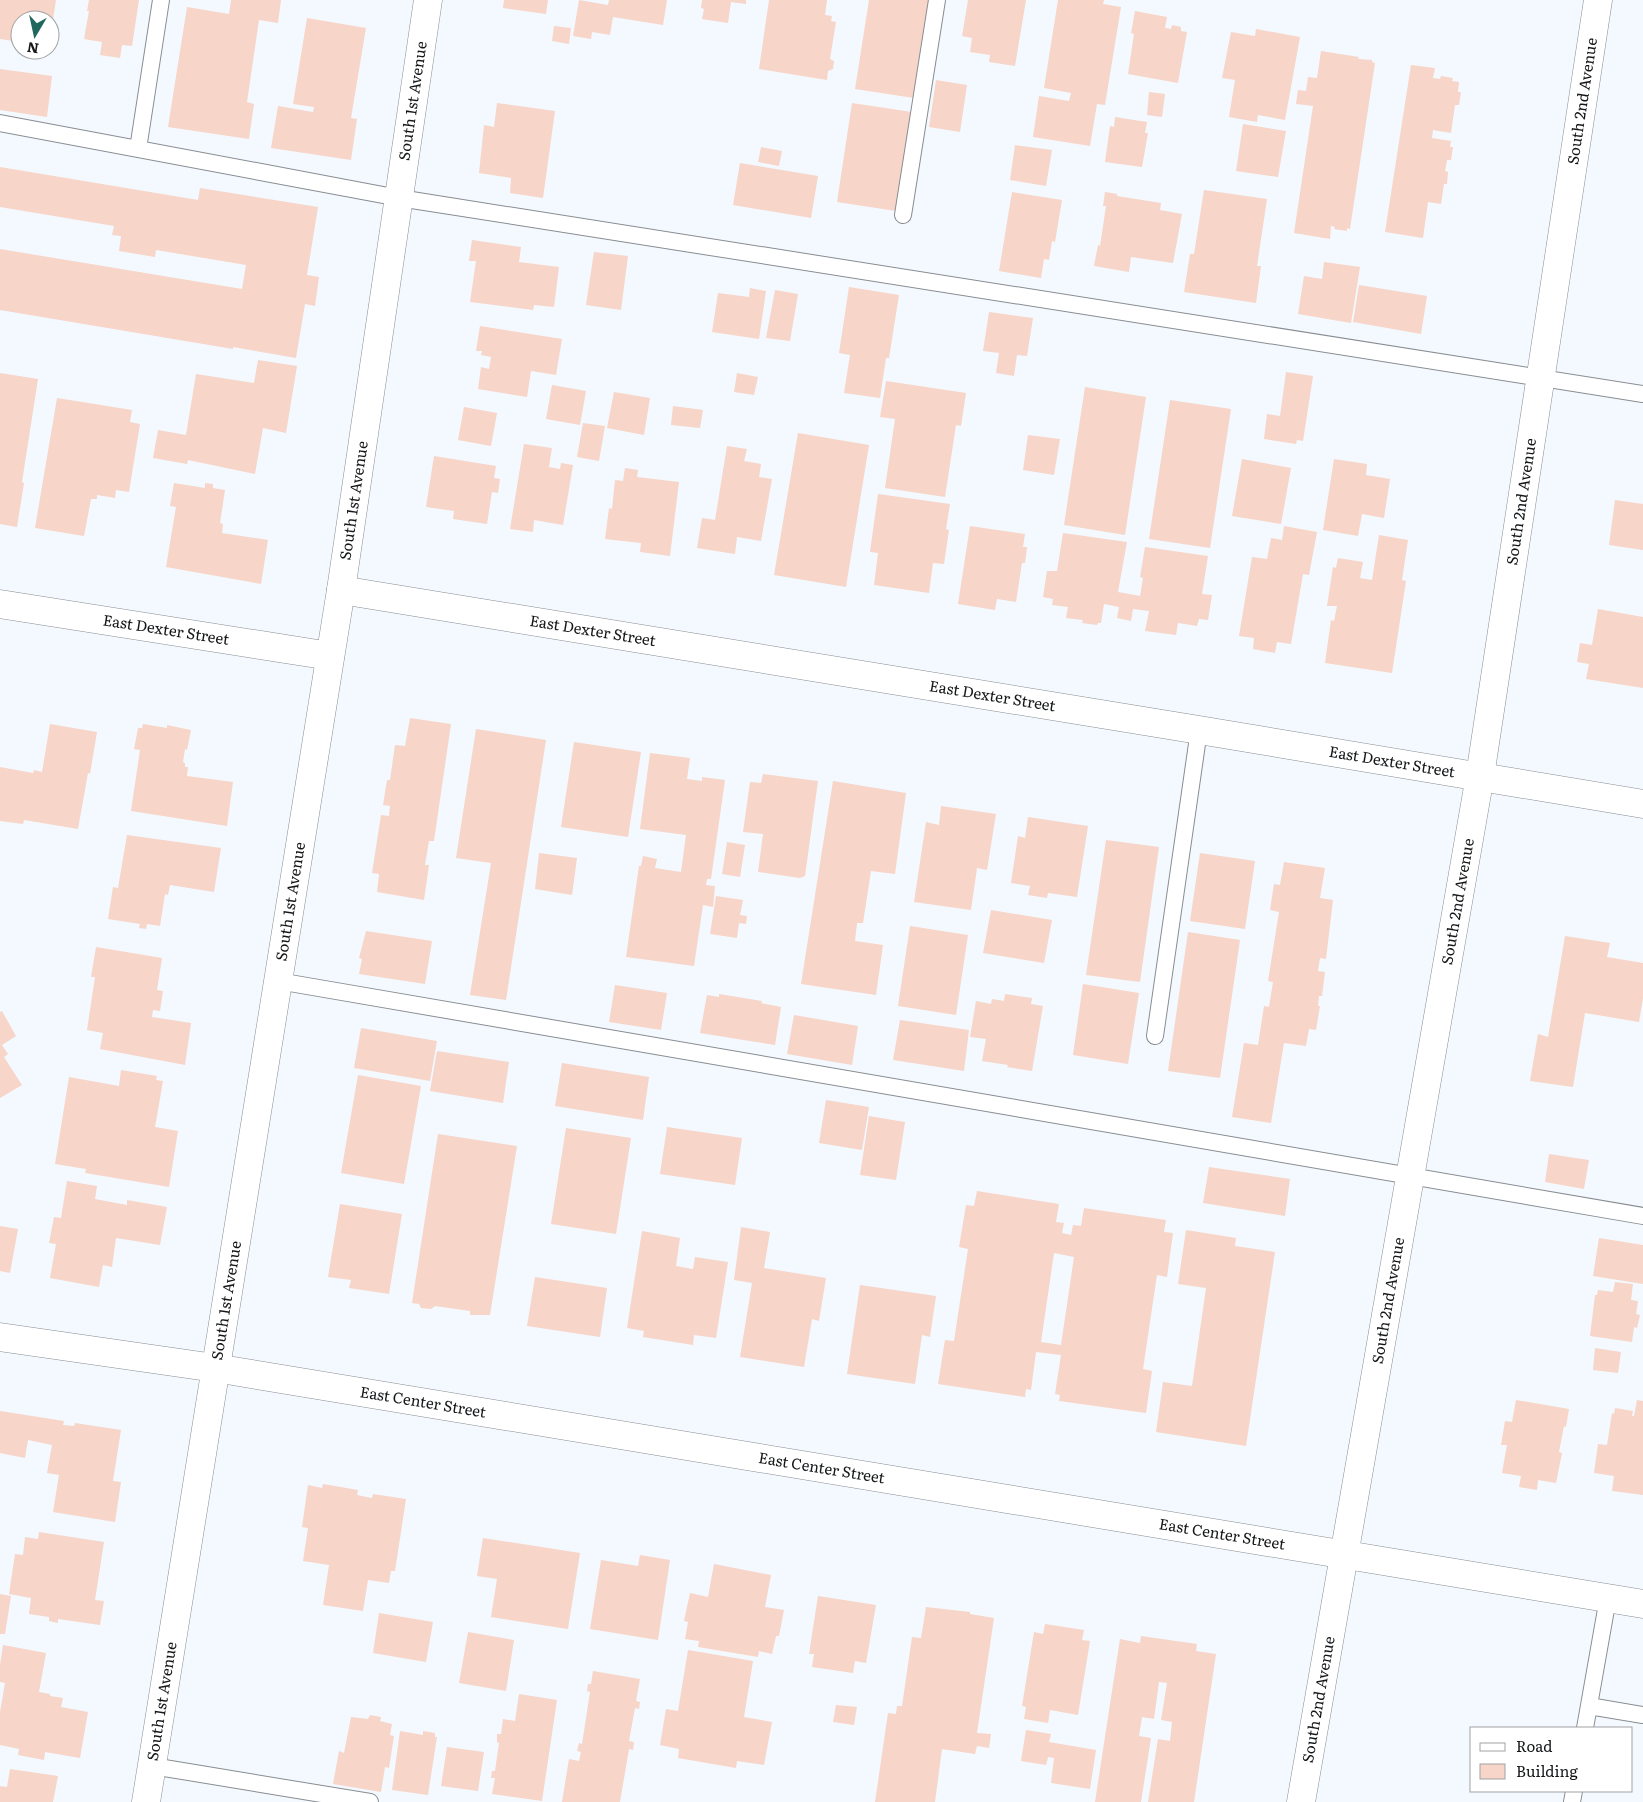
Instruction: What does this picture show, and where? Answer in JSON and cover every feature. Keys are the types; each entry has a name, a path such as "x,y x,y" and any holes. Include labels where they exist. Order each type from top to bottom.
{"street":[{"name":"South 1st Avenue","path":"146,1802 341,590 428,0"},
{"name":"South 2nd Avenue","path":"1301,1802 1480,776 1598,0"},
{"name":"East Dexter Street","path":"341,590 1643,804"},
{"name":"East Dexter Street","path":"0,604 330,656"},
{"name":"East Center Street","path":"0,1337 215,1368 1643,1604"}],"lane":[{"path":"138,149 161,0"},
{"path":"903,215 936,0"},
{"path":"0,123 399,198 1643,394"},
{"path":"1155,1036 1199,730"},
{"path":"278,981 1643,1216"},
{"path":"1585,1727 1608,1598"},
{"path":"1589,1706 1643,1715"},
{"path":"152,1766 370,1802"}],"building":[{"path":"0,0 56,0 54,10 10,10 10,40 0,39"},
{"path":"89,0 139,0 132,46 122,45 120,58 100,55 102,42 84,39"},
{"path":"231,0 281,0 278,23 259,20 247,102 254,104 249,139 168,127 187,7 229,14"},
{"path":"504,0 548,0 546,14 503,8"},
{"path":"579,0 608,5 609,0 667,0 663,25 613,17 610,35 592,32 591,39 573,36"},
{"path":"702,0 746,0 746,4 731,2 728,23 702,19 704,9 701,8"},
{"path":"769,0 827,0 825,15 832,16 831,21 836,22 830,59 834,61 833,69 828,71 827,80 759,69"},
{"path":"869,0 930,0 914,98 855,89"},
{"path":"968,0 1026,0 1015,66 989,62 990,55 970,52 972,38 962,36"},
{"path":"1058,0 1104,0 1103,4 1121,7 1105,105 1097,104 1090,146 1033,137 1039,96 1069,101 1071,93 1044,88"},
{"path":"1135,11 1167,17 1165,28 1171,29 1172,25 1181,27 1181,31 1187,32 1178,83 1128,74 1134,34 1131,33"},
{"path":"307,18 366,28 351,118 357,119 351,160 271,148 278,106 313,112 314,107 293,104"},
{"path":"554,26 571,28 569,44 552,41"},
{"path":"1256,29 1300,37 1285,120 1258,115 1257,122 1229,117 1235,80 1222,78 1231,32 1255,36"},
{"path":"1321,51 1359,57 1358,59 1372,60 1375,63 1350,229 1347,228 1347,231 1334,229 1335,227 1331,226 1330,239 1294,233 1313,106 1296,104 1298,90 1306,91 1308,77 1317,78"},
{"path":"1411,65 1435,68 1433,78 1440,79 1441,76 1453,78 1452,81 1459,82 1458,92 1461,92 1459,105 1455,105 1451,133 1433,130 1432,138 1451,141 1450,147 1453,147 1451,160 1447,160 1445,171 1448,172 1447,184 1444,184 1441,204 1428,202 1423,238 1385,232"},
{"path":"0,69 52,76 47,117 0,110"},
{"path":"936,80 967,85 960,132 929,127"},
{"path":"1149,92 1165,94 1162,117 1147,115"},
{"path":"497,103 555,111 543,198 510,193 511,178 479,173 484,125 494,127"},
{"path":"852,103 912,112 896,211 837,202"},
{"path":"1115,117 1147,122 1145,133 1148,133 1142,167 1105,162 1110,126 1114,127"},
{"path":"1243,124 1286,131 1278,177 1236,171"},
{"path":"1015,145 1052,150 1046,186 1010,180"},
{"path":"761,147 782,151 779,166 758,162"},
{"path":"740,163 818,176 811,218 733,205"},
{"path":"0,167 198,200 200,188 318,207 307,275 319,277 315,306 305,304 296,358 0,310 0,249 242,289 246,265 156,250 155,257 119,251 121,236 112,235 114,226 0,207"},
{"path":"1204,190 1267,199 1257,266 1261,266 1256,303 1184,292 1190,254 1194,254"},
{"path":"1012,192 1062,200 1055,242 1052,241 1049,260 1044,259 1041,278 999,271"},
{"path":"1105,192 1117,194 1117,196 1161,203 1160,210 1182,214 1173,263 1131,257 1129,272 1094,266 1098,245 1100,246 1106,206 1103,206"},
{"path":"472,240 521,247 519,262 559,267 554,307 534,305 533,310 470,302 476,261 469,261"},
{"path":"594,252 628,256 621,310 586,305"},
{"path":"1324,262 1360,267 1351,323 1298,314 1304,276 1322,279"},
{"path":"1359,285 1427,296 1421,334 1353,322"},
{"path":"849,287 899,295 889,358 886,358 880,398 844,393 850,355 839,353"},
{"path":"750,288 766,291 759,339 712,332 718,293 749,297"},
{"path":"775,290 798,294 790,341 766,338"},
{"path":"989,312 1033,318 1027,356 1017,355 1014,376 996,373 999,353 983,351"},
{"path":"480,326 562,339 556,375 531,371 527,397 478,389 481,367 489,369 491,357 481,355 482,351 476,351"},
{"path":"258,360 297,366 286,433 263,428 255,474 188,460 187,464 153,458 158,430 186,435 196,374 254,383"},
{"path":"1286,372 1313,376 1303,441 1297,440 1296,444 1264,439 1267,414 1280,416"},
{"path":"0,373 38,379 17,527 0,524"},
{"path":"737,373 758,377 754,395 734,392"},
{"path":"886,381 966,393 961,426 956,425 945,497 885,488 895,419 880,417"},
{"path":"552,385 586,391 580,425 546,419"},
{"path":"1085,387 1146,397 1125,535 1064,525"},
{"path":"614,392 650,398 644,435 607,428"},
{"path":"57,398 132,410 130,422 140,424 129,492 116,490 115,498 97,495 97,499 91,499 84,536 35,528"},
{"path":"1170,400 1231,409 1210,548 1149,539"},
{"path":"673,406 703,410 700,428 671,425"},
{"path":"464,407 497,413 491,446 458,440"},
{"path":"583,423 605,426 599,461 577,457"},
{"path":"798,433 869,445 846,587 774,575"},
{"path":"1028,435 1060,439 1054,475 1023,470"},
{"path":"524,444 552,448 549,467 560,469 561,463 573,465 563,525 534,520 533,532 510,529"},
{"path":"727,446 747,449 744,461 761,464 759,477 772,479 761,541 737,537 735,554 697,548 702,518 715,520"},
{"path":"434,456 496,466 494,478 500,479 498,493 492,492 487,524 453,519 454,511 426,507"},
{"path":"1242,459 1291,468 1281,524 1232,516"},
{"path":"1334,459 1367,464 1366,475 1390,479 1384,518 1362,514 1358,536 1323,530"},
{"path":"625,468 638,470 637,477 679,482 670,556 640,552 641,543 605,539 609,508 612,509 615,480 623,481"},
{"path":"174,483 205,488 205,483 213,484 213,488 225,490 220,523 223,524 222,533 268,540 261,584 166,567 176,507 170,506"},
{"path":"878,494 950,504 946,529 949,530 944,564 933,563 929,593 874,585 878,553 870,552"},
{"path":"1615,500 1643,504 1643,550 1609,545"},
{"path":"970,526 1025,534 1023,547 1027,547 1025,563 1022,563 1016,602 997,599 995,610 958,604"},
{"path":"1284,526 1317,532 1309,575 1303,574 1291,644 1277,642 1275,653 1253,649 1254,638 1239,636 1252,557 1267,559 1271,538 1282,540"},
{"path":"1063,533 1127,542 1118,592 1140,596 1143,578 1140,577 1145,547 1208,556 1202,594 1212,595 1208,620 1199,619 1197,626 1178,623 1176,635 1145,631 1149,611 1133,609 1131,621 1117,618 1119,607 1104,604 1101,623 1097,625 1082,623 1083,620 1066,618 1068,607 1052,605 1053,599 1043,597 1047,571 1057,571"},
{"path":"1379,535 1408,540 1402,580 1406,581 1392,673 1325,663 1331,620 1334,621 1337,606 1327,606 1333,567 1336,568 1338,558 1363,562 1360,578 1372,580"},
{"path":"1598,609 1643,617 1643,688 1586,679 1589,664 1577,662 1580,643 1592,645"},
{"path":"410,718 451,724 434,841 429,841 425,865 429,865 424,900 377,892 379,874 372,873 381,815 389,816 390,806 383,805 387,780 390,780 395,745 405,746"},
{"path":"50,724 97,732 78,829 24,820 23,824 0,821 0,767 33,773 34,770 42,772"},
{"path":"143,724 167,728 167,725 191,730 183,762 185,767 188,767 187,776 233,782 227,826 131,811 140,750 134,749 138,728 142,728"},
{"path":"476,729 546,740 506,1000 470,995 491,863 456,858"},
{"path":"574,742 641,752 628,837 561,827"},
{"path":"650,753 690,758 687,779 702,781 702,777 725,780 711,879 707,879 706,885 715,886 713,907 703,905 694,966 626,957 639,866 641,866 643,856 657,859 655,868 681,872 686,835 640,829"},
{"path":"763,774 818,781 805,876 800,878 758,872 763,834 743,832 750,782 761,783"},
{"path":"833,781 906,793 895,874 871,871 863,923 857,923 855,941 883,945 876,995 801,984"},
{"path":"941,806 996,814 987,870 977,868 971,910 914,902 926,822 939,825"},
{"path":"1028,817 1088,826 1077,897 1048,893 1047,898 1028,895 1030,886 1011,883 1018,836 1025,838"},
{"path":"127,835 221,848 214,892 170,885 168,895 165,894 160,926 147,924 146,929 139,928 140,924 108,919 113,887 118,888"},
{"path":"1106,840 1159,847 1140,982 1086,975"},
{"path":"727,842 745,845 740,877 722,874"},
{"path":"539,853 577,858 572,895 535,889"},
{"path":"1200,853 1255,861 1245,929 1190,921"},
{"path":"1284,862 1325,868 1320,898 1333,900 1326,959 1320,958 1318,971 1325,972 1322,996 1319,996 1318,1006 1320,1006 1316,1030 1309,1029 1306,1046 1284,1043 1271,1123 1232,1117 1244,1043 1258,1045 1264,1006 1269,1007 1273,982 1268,981 1279,912 1270,910 1274,884 1280,885"},
{"path":"716,896 743,900 740,915 747,916 746,924 739,923 737,938 710,934"},
{"path":"991,910 1052,920 1044,963 983,953"},
{"path":"910,926 968,935 956,1015 898,1006"},
{"path":"366,931 432,941 425,984 359,974 362,959 359,958"},
{"path":"1188,932 1240,940 1220,1078 1168,1071"},
{"path":"1565,936 1610,943 1607,957 1643,963 1643,998 1639,1022 1585,1013 1573,1087 1530,1081 1538,1034 1548,1037"},
{"path":"96,947 162,958 157,990 163,991 160,1011 153,1010 152,1017 191,1023 185,1065 100,1049 103,1033 87,1030 95,977 91,977"},
{"path":"1083,984 1139,993 1128,1064 1073,1055"},
{"path":"615,985 667,993 661,1030 609,1022"},
{"path":"719,994 762,1001 761,1003 781,1007 775,1045 700,1033 707,995 719,997"},
{"path":"1005,994 1032,998 1031,1004 1043,1006 1032,1071 982,1061 986,1039 970,1037 976,1001 991,1004 992,999 1004,1001"},
{"path":"2,1011 16,1036 2,1045 8,1054 4,1057 22,1085 0,1098 0,1012"},
{"path":"794,1015 858,1026 852,1065 787,1054"},
{"path":"900,1020 969,1030 964,1071 893,1060"},
{"path":"361,1028 437,1041 430,1081 354,1068"},
{"path":"437,1051 509,1062 503,1103 430,1091"},
{"path":"562,1063 649,1077 643,1120 555,1106"},
{"path":"121,1070 157,1076 156,1080 163,1081 155,1127 178,1131 169,1187 85,1173 86,1169 55,1164 69,1077 119,1086"},
{"path":"358,1075 421,1086 404,1184 341,1173"},
{"path":"826,1100 869,1107 862,1150 819,1143"},
{"path":"869,1116 905,1122 896,1180 860,1175"},
{"path":"667,1127 742,1138 735,1185 660,1174"},
{"path":"566,1128 631,1138 616,1234 551,1224"},
{"path":"438,1134 517,1146 490,1315 470,1315 470,1311 435,1306 431,1309 421,1308 419,1304 412,1303"},
{"path":"1549,1154 1589,1160 1584,1189 1545,1182"},
{"path":"1209,1167 1290,1179 1285,1216 1203,1203"},
{"path":"67,1181 97,1186 95,1199 127,1205 127,1200 167,1207 160,1245 116,1238 112,1267 103,1265 99,1287 50,1278 56,1244 49,1243 54,1217 61,1218"},
{"path":"977,1191 1059,1204 1056,1222 1064,1223 1062,1233 1071,1235 1073,1225 1081,1226 1084,1208 1166,1220 1164,1232 1173,1233 1167,1277 1157,1275 1143,1369 1152,1371 1146,1413 1059,1401 1060,1395 1055,1394 1061,1355 1036,1352 1031,1390 1026,1389 1025,1397 938,1384 945,1340 954,1341 968,1249 959,1247 966,1205 974,1206","holes":["1054,1253 1074,1257 1061,1345 1041,1342"]},
{"path":"340,1204 402,1214 389,1294 349,1288 351,1280 328,1277"},
{"path":"0,1226 18,1229 10,1273 0,1271"},
{"path":"741,1227 770,1232 764,1268 826,1278 819,1321 812,1319 804,1367 740,1357 752,1283 734,1280"},
{"path":"1186,1230 1236,1238 1235,1246 1275,1252 1246,1446 1156,1432 1163,1382 1192,1386 1206,1288 1178,1284"},
{"path":"642,1231 680,1238 676,1266 693,1269 695,1257 728,1262 716,1338 694,1335 693,1345 643,1337 644,1331 627,1328"},
{"path":"1599,1238 1643,1245 1643,1284 1593,1276"},
{"path":"535,1277 607,1288 600,1337 527,1326"},
{"path":"1615,1282 1633,1284 1631,1300 1638,1301 1636,1314 1640,1315 1637,1328 1634,1327 1632,1342 1590,1336 1595,1295 1597,1295 1598,1290 1613,1292"},
{"path":"860,1285 936,1296 930,1337 922,1335 915,1384 847,1374"},
{"path":"1595,1348 1621,1352 1618,1373 1593,1370"},
{"path":"1516,1400 1569,1409 1559,1452 1562,1453 1556,1483 1538,1480 1537,1490 1519,1487 1521,1476 1502,1473 1507,1445 1501,1445 1505,1421 1512,1422"},
{"path":"1637,1400 1643,1401 1643,1495 1612,1491 1614,1476 1594,1473 1598,1444 1607,1445 1612,1413 1614,1414 1615,1408 1633,1411 1632,1416 1634,1416"},
{"path":"0,1411 64,1421 63,1425 74,1426 75,1423 121,1430 113,1481 121,1482 115,1522 53,1512 59,1475 47,1473 52,1445 28,1440 25,1458 0,1453"},
{"path":"323,1484 358,1490 357,1495 372,1498 373,1494 406,1499 395,1571 391,1571 389,1583 368,1580 363,1611 323,1605 329,1565 303,1561 308,1528 302,1527 308,1485 322,1488"},
{"path":"39,1532 104,1542 95,1600 104,1601 100,1625 58,1619 58,1623 49,1621 49,1617 29,1614 31,1598 9,1594 15,1554 23,1555 25,1537 38,1539"},
{"path":"483,1538 580,1553 568,1629 491,1617 497,1579 477,1576"},
{"path":"640,1555 670,1560 658,1640 590,1629 601,1560 638,1566"},
{"path":"714,1564 771,1575 765,1607 784,1610 779,1636 776,1636 772,1654 759,1651 758,1657 698,1647 699,1641 685,1639 688,1622 684,1621 690,1593 708,1597"},
{"path":"0,1594 11,1596 5,1634 0,1634"},
{"path":"818,1596 876,1605 866,1663 855,1661 853,1673 812,1667 814,1654 809,1654"},
{"path":"926,1607 970,1612 970,1614 994,1618 977,1733 991,1734 989,1748 977,1746 975,1754 942,1749 935,1802 875,1802 888,1713 896,1714 897,1706 902,1706 912,1637 921,1638"},
{"path":"379,1613 433,1622 426,1662 373,1653"},
{"path":"1045,1624 1084,1630 1082,1640 1090,1641 1078,1715 1050,1710 1048,1723 1024,1719 1026,1707 1022,1706 1034,1632 1043,1634"},
{"path":"468,1632 514,1640 506,1691 459,1683"},
{"path":"1141,1636 1197,1644 1196,1651 1216,1654 1194,1802 1148,1802 1158,1739 1170,1741 1172,1722 1161,1720 1167,1683 1159,1682 1154,1719 1142,1717 1139,1736 1151,1738 1141,1802 1095,1802 1120,1639 1140,1643"},
{"path":"3,1645 46,1653 39,1692 63,1698 61,1707 88,1712 80,1758 45,1752 44,1760 18,1755 19,1749 0,1745 0,1712 5,1683 0,1682"},
{"path":"688,1650 753,1661 744,1717 772,1722 764,1765 737,1761 736,1768 678,1758 679,1749 660,1745 666,1709 678,1711"},
{"path":"593,1671 640,1679 636,1701 640,1702 639,1709 635,1708 629,1741 634,1742 633,1750 629,1749 620,1802 562,1802 569,1759 579,1761 581,1752 577,1751 579,1743 582,1744 590,1692 587,1691 588,1684 591,1684"},
{"path":"519,1694 557,1700 542,1801 492,1794 495,1778 491,1778 492,1771 495,1771 499,1743 497,1742 497,1734 501,1734 503,1719 515,1721"},
{"path":"836,1705 857,1707 854,1725 833,1722"},
{"path":"370,1715 381,1717 380,1721 392,1724 390,1735 394,1736 389,1768 385,1767 381,1792 333,1784 339,1751 344,1753 351,1717 368,1719"},
{"path":"1026,1730 1051,1734 1049,1742 1096,1750 1090,1789 1051,1783 1054,1758 1048,1757 1046,1765 1021,1761"},
{"path":"400,1731 423,1735 423,1731 435,1733 435,1737 437,1737 428,1795 392,1790"},
{"path":"447,1747 484,1752 478,1791 441,1786"},
{"path":"10,1769 58,1776 53,1802 0,1802 0,1786 7,1787"}]}
